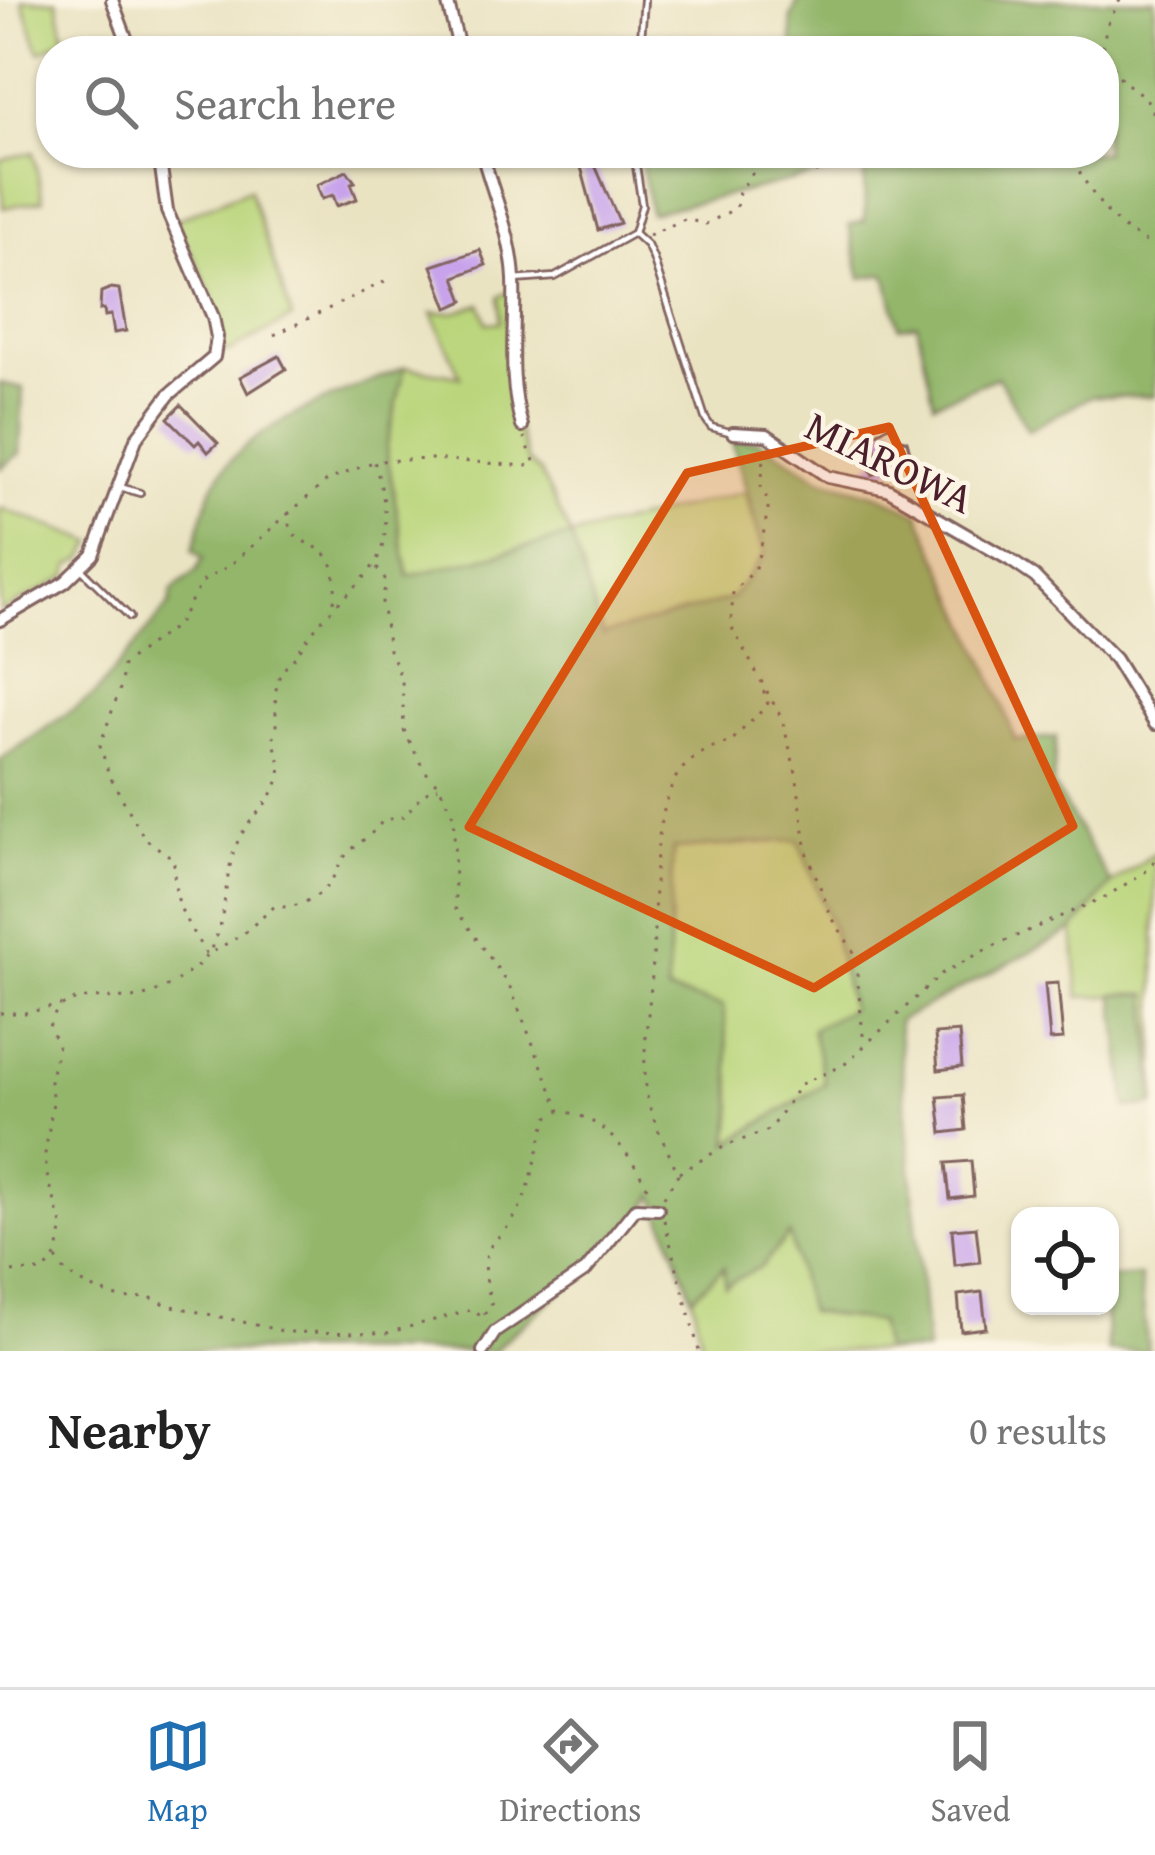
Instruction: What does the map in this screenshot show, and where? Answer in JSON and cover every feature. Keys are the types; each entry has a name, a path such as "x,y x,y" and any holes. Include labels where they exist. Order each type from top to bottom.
{"street":[{"path":"112,0 125,36"},
{"path":"448,0 456,36"},
{"path":"0,620 65,582 93,555 136,439 169,395 214,357 213,317 167,211 161,168"},
{"path":"487,168 509,237 514,280 511,375 521,426"},
{"name":"MIAROWA","path":"733,433 766,435 828,477 887,489 1035,577 1115,659 1155,724"},
{"path":"483,1351 495,1332 586,1270 636,1208 658,1210"}],"lane":[{"path":"641,36 644,0"},
{"path":"514,280 554,277 634,233 642,205 636,168"},
{"path":"634,233 653,258 705,418 711,428 733,433"},
{"path":"120,487 140,493"},
{"path":"80,568 130,617"}],"path":[{"path":"1104,36 1120,0"},
{"path":"1119,75 1145,98 1155,117"},
{"path":"643,238 685,219 706,224 736,208 739,192 756,168"},
{"path":"797,168 822,173 830,168"},
{"path":"1077,168 1117,224 1155,246"},
{"path":"274,334 392,278"},
{"path":"207,956 174,897 174,860 146,839 110,775 100,745 121,686 123,664 178,625 202,582 233,563 328,480 374,461 536,463 521,426"},
{"path":"766,435 761,486 769,503 761,547 754,571 733,591 731,626 789,739 807,852 831,916 855,954 864,1045"},
{"path":"0,1013 26,1013 93,997 147,995 195,969 207,956 217,939 237,841 277,786 281,769 272,710 280,674 300,651 303,638 333,604 354,592 383,553 382,485 374,461"},
{"path":"289,512 292,532 304,543 323,549 331,559 336,576 333,604"},
{"path":"376,565 386,581 382,602 389,650 402,680 404,730 454,817 455,908 509,985 560,1111"},
{"path":"678,1174 646,1092 658,832 675,778 700,754 715,744 731,742 758,718 767,701 756,672"},
{"path":"207,956 243,934 275,906 298,905 326,888 347,854 374,834 383,820 403,817 424,794 439,786"},
{"path":"658,1210 678,1174 725,1146 769,1130 801,1084 844,1065 941,974 1107,896 1155,860"},
{"path":"0,1272 43,1271 55,1259 63,1228 47,1175 45,1141 58,1045 50,1027 53,1014 63,1004"},
{"path":"482,1316 492,1306 485,1256 490,1242 515,1218 526,1194 548,1117 560,1111 585,1113 638,1169 668,1225 698,1351"},
{"path":"55,1259 66,1273 89,1287 124,1299 148,1297 287,1332 320,1330 369,1336 474,1309 495,1332"}],"highlighted area":[{"path":"889,427 1073,826 814,988 469,827 687,473"}],"green space":[{"path":"22,0 57,0 64,36 36,36 36,43"},
{"path":"798,0 1155,0 1155,396 1092,396 1028,430 998,377 934,403 917,324 899,327 886,274 861,278 849,225 865,221 864,168 1119,168 1119,36 792,36 791,18"},
{"path":"33,152 43,200 3,208 0,160"},
{"path":"642,168 847,168 650,213"},
{"path":"249,189 292,318 230,351 221,350 213,300 175,220"},
{"path":"510,291 509,402 528,462 540,472 571,536 408,577 386,448 405,367 460,376 432,313 481,304 487,323 500,322 499,297"},
{"path":"405,367 386,448 408,576 571,536 603,635 731,599 765,555 732,440 759,441 822,479 881,496 919,514 1015,740 1056,737 1053,785 1111,884 1073,930 898,1021 927,1351 884,1351 878,1322 808,1312 789,1234 762,1266 725,1285 724,1267 692,1297 654,1195 633,1229 496,1351 0,1351 0,760 94,695 170,604 172,590 196,571 203,558 193,550 206,504 233,459 302,411","holes":["798,840 832,927 851,1009 812,1029 825,1084 729,1143 733,1106 723,1006 667,992 673,849"]},
{"path":"0,383 23,388 20,453 0,469"},
{"path":"745,492 765,555 731,599 602,635 571,536"},
{"path":"0,508 94,542 83,559 70,565 68,576 0,612"},
{"path":"799,840 832,927 851,1010 825,1083 727,1144 733,1106 730,1073 667,993 673,849"},
{"path":"1155,853 1154,1105 1148,994 1079,997 1073,930 1111,884"},
{"path":"1114,994 1148,994 1154,1105 1127,1108"},
{"path":"789,1233 879,1322 884,1351 703,1351 692,1297 725,1266 726,1285"},
{"path":"1140,1276 1148,1351 1108,1351 1106,1315 1119,1315 1119,1277"}],"building":[{"path":"581,168 596,168 620,223 598,230"},
{"path":"347,171 355,182 351,183 357,199 337,206 333,195 322,199 317,185"},
{"path":"480,250 486,265 455,277 464,301 448,308 432,266"},
{"path":"119,289 126,331 114,333 111,315 100,310 101,292"},
{"path":"279,356 286,369 248,393 240,377"},
{"path":"181,405 218,443 208,452 168,418"},
{"path":"892,424 899,438 907,441 911,456 873,475 868,465 879,460 870,437"},
{"path":"1058,983 1063,1039 1050,1040 1045,984"},
{"path":"959,1032 962,1067 938,1070 935,1034"},
{"path":"963,1095 966,1130 942,1133 938,1097"},
{"path":"971,1161 974,1196 950,1199 946,1163"},
{"path":"976,1227 980,1262 955,1265 952,1229"},
{"path":"982,1292 986,1328 961,1331 958,1295"}]}
